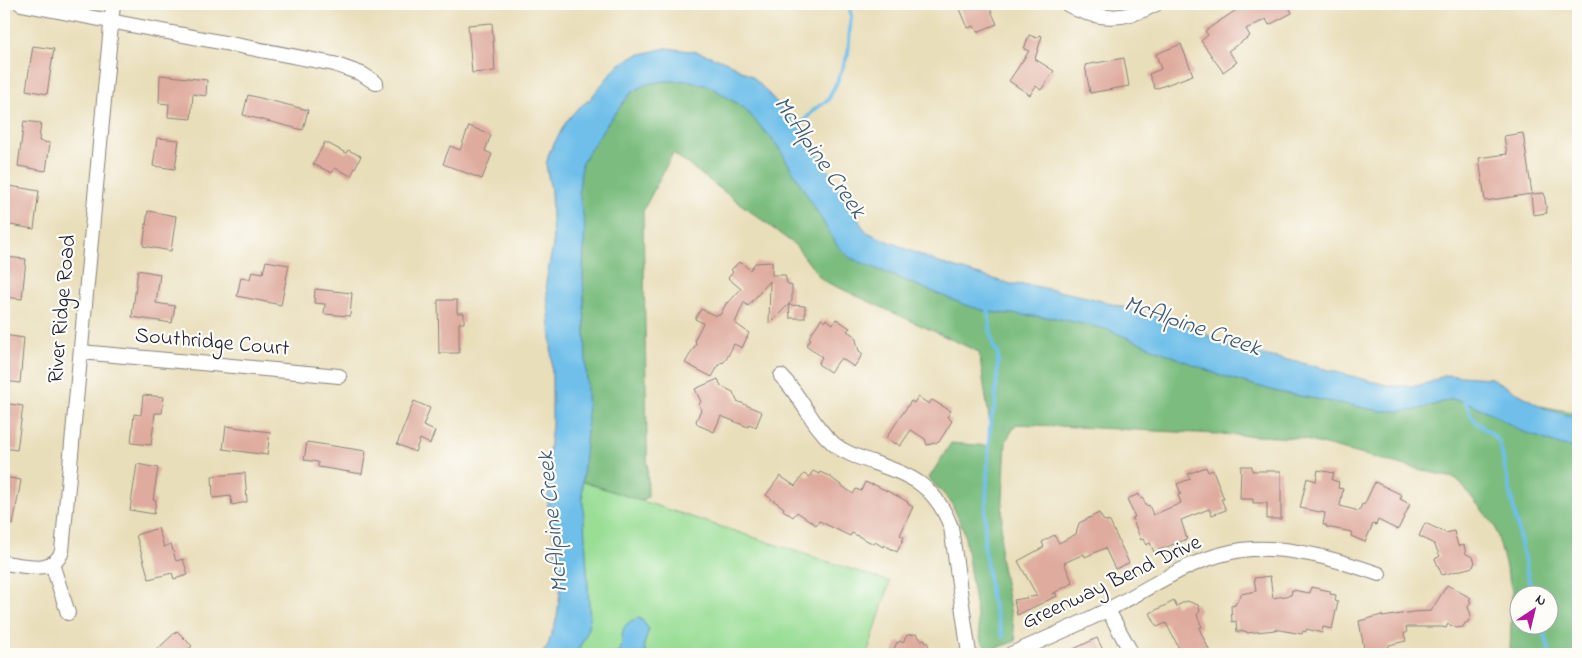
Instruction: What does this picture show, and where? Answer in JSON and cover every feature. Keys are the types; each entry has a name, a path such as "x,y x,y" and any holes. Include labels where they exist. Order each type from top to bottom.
{"street":[{"path":"21,4 334,64 362,74 376,83"},
{"name":"River Ridge Road","path":"52,564 62,551 113,4"},
{"path":"1067,4 1086,13 1104,16 1122,16 1141,12 1156,4"},
{"name":"Southridge Court","path":"81,352 338,376"},
{"path":"781,376 799,396 815,425 842,450 910,477 930,490 938,500 952,527 970,654"},
{"name":"Greenway Bend Drive","path":"1011,654 1108,610 1159,581 1195,564 1223,554 1244,550 1285,550 1348,564 1380,574"},
{"path":"4,563 43,567 52,564 68,613"},
{"path":"1108,610 1132,654"}],"green space":[{"path":"668,71 759,95 870,260 1356,391 1476,394 1578,413 1578,654 1510,654 1511,636 1560,636 1560,586 1511,586 1495,526 1457,479 1298,438 1016,424 1006,441 1000,556 1016,641 990,650 981,642 964,531 951,502 929,478 951,443 989,446 990,424 979,352 822,280 795,245 673,153 643,211 648,497 641,501 572,478 567,164 609,101"},
{"path":"572,478 890,582 867,654 562,654"}],"water":[{"name":"McAlpine Creek","path":"666,48 698,52 725,61 753,77 806,134 867,232 939,263 1011,284 1030,285 1087,297 1189,326 1228,345 1248,352 1302,363 1390,386 1416,386 1431,382 1444,375 1491,378 1546,409 1578,418 1578,448 1562,446 1521,431 1466,402 1452,399 1412,411 1381,411 1278,392 1219,375 1106,329 1055,318 989,312 965,305 850,258 837,245 777,145 744,108 711,87 690,81 666,81 646,84 630,94 604,128 582,163 579,191 585,226 583,272 588,420 582,487 590,619 586,635 576,654 542,654 548,645 557,617 561,583 548,505 552,381 551,338 546,282 553,245 551,191 546,165 549,153 566,122 576,110 590,99 617,66 633,56"},
{"path":"638,618 649,629 644,645 646,654 618,654 621,649 623,630 626,625"}],"building":[{"path":"958,4 988,4 997,24 977,32 974,26 968,28"},
{"path":"1245,4 1288,4 1292,13 1269,25 1266,19 1246,29 1250,36 1228,51 1237,62 1223,72 1201,41 1208,35 1205,31"},
{"path":"492,23 495,71 472,73 468,25"},
{"path":"1029,35 1037,38 1039,35 1042,36 1035,59 1054,71 1041,90 1036,86 1030,95 1009,81 1029,51 1024,49"},
{"path":"1181,44 1193,75 1155,89 1149,74 1161,69 1156,54"},
{"path":"33,46 54,49 47,94 26,90"},
{"path":"1124,58 1129,86 1090,93 1085,65"},
{"path":"160,75 207,80 206,96 193,94 191,119 168,117 169,104 159,103"},
{"path":"248,95 308,110 303,130 243,115"},
{"path":"24,121 41,123 39,141 50,143 46,171 18,166"},
{"path":"469,126 491,135 485,151 492,154 482,179 443,164 450,146 460,150"},
{"path":"1523,133 1532,194 1544,193 1547,213 1533,215 1531,194 1485,201 1479,158 1507,154 1504,136"},
{"path":"157,138 179,140 175,169 153,166"},
{"path":"325,142 346,153 348,150 361,156 351,176 335,168 332,173 313,164"},
{"path":"4,185 39,191 34,229 4,224"},
{"path":"148,211 176,216 171,251 143,246"},
{"path":"4,257 26,259 22,299 4,297"},
{"path":"266,261 289,265 281,305 237,296 241,277 250,279 252,271 263,273"},
{"path":"739,262 750,270 755,263 772,262 772,275 785,275 787,283 792,286 792,301 769,324 770,281 748,306 744,302 735,323 749,333 742,348 734,344 727,358 724,362 720,363 712,377 685,363 696,344 695,339 703,323 695,319 701,309 716,316 717,314 720,315 727,302 741,289 728,278 733,272 731,270"},
{"path":"138,270 160,274 156,303 175,306 172,323 132,317"},
{"path":"315,289 352,293 350,316 324,314 325,304 314,303"},
{"path":"438,300 457,300 457,313 464,313 464,323 459,323 459,353 439,353"},
{"path":"789,305 805,306 805,318 790,318"},
{"path":"821,319 825,322 826,319 833,324 836,319 850,328 847,331 855,336 859,351 863,354 854,367 841,358 830,372 818,364 822,357 806,345"},
{"path":"4,335 24,338 20,383 4,381"},
{"path":"718,379 721,386 733,392 737,401 762,412 756,427 749,424 748,427 721,416 714,432 698,425 696,421 701,410 699,404 701,402 695,389"},
{"path":"143,395 164,397 162,413 155,413 151,445 131,443 134,414 141,415"},
{"path":"918,397 929,404 932,400 951,411 947,417 952,421 939,442 927,445 925,439 911,430 900,446 895,444 886,438 911,401 914,403"},
{"path":"414,401 430,408 423,426 435,431 430,444 420,439 415,452 397,444"},
{"path":"4,403 23,406 17,450 4,448"},
{"path":"226,426 270,432 267,455 223,449"},
{"path":"307,442 366,451 362,474 318,467 318,462 304,460"},
{"path":"137,464 158,468 153,500 156,500 154,514 130,510"},
{"path":"1241,466 1252,466 1252,471 1281,471 1281,519 1267,519 1267,503 1253,503 1253,499 1240,499"},
{"path":"1206,467 1208,472 1213,470 1226,510 1212,515 1209,509 1181,520 1187,539 1154,552 1150,543 1146,545 1143,539 1141,540 1132,518 1135,517 1127,499 1139,494 1146,506 1149,505 1153,515 1181,503 1178,495 1181,494 1177,484 1190,479 1188,474"},
{"path":"1318,470 1334,473 1332,480 1339,482 1338,488 1343,489 1340,506 1359,511 1375,482 1402,495 1400,499 1410,504 1398,530 1378,520 1376,525 1373,524 1365,542 1351,536 1352,532 1323,525 1325,513 1300,508 1307,478 1316,481"},
{"path":"813,471 829,476 853,494 856,489 861,491 865,482 873,484 908,502 913,507 900,535 904,537 897,552 884,545 883,547 875,542 874,544 852,533 850,536 819,521 816,525 797,512 793,517 766,495 780,476 795,486 804,474 809,477"},
{"path":"245,473 247,502 232,505 231,496 213,498 212,476"},
{"path":"4,477 21,480 13,525 4,523"},
{"path":"1099,513 1103,520 1110,522 1129,563 1115,569 1105,548 1085,557 1084,554 1064,563 1073,583 1052,594 1056,593 1057,596 1017,615 1014,600 1037,596 1018,561 1044,547 1042,542 1054,535 1059,543 1076,534 1079,523"},
{"path":"1425,523 1446,533 1454,531 1458,546 1464,545 1466,554 1473,557 1475,562 1473,567 1442,575 1435,559 1440,556 1434,544 1419,536"},
{"path":"158,528 164,547 171,544 176,561 183,559 188,575 174,579 172,573 149,579 136,535"},
{"path":"1270,576 1273,598 1291,595 1292,590 1310,593 1311,587 1330,591 1330,594 1336,595 1335,601 1338,602 1332,629 1323,627 1322,633 1306,629 1306,632 1303,631 1302,634 1274,629 1247,633 1246,631 1237,632 1236,621 1232,622 1231,606 1235,605 1241,594 1256,591 1254,578"},
{"path":"1447,585 1471,598 1468,607 1471,615 1463,627 1457,628 1448,624 1446,628 1406,627 1407,633 1404,633 1406,641 1389,645 1385,653 1365,654 1359,621 1382,615 1383,617 1431,611"},
{"path":"1174,601 1176,606 1187,601 1198,605 1200,611 1197,615 1202,627 1199,628 1211,654 1182,654 1166,623 1157,627 1150,613"},
{"path":"177,631 192,646 184,654 152,654"},
{"path":"917,634 921,640 925,639 926,643 928,642 929,654 892,654 897,642 903,643 907,635"},
{"path":"1097,638 1105,654 1063,654"}],"waterway":[{"name":"McAlpine Creek","path":"795,128 815,109 828,100 837,82 848,54 851,16 849,4"},
{"path":"988,308 991,335 994,348 998,353 998,365 995,407 991,418 989,440 984,543 991,597 1003,637"},
{"path":"1464,397 1474,420 1493,435 1500,444 1530,586"},
{"path":"1546,636 1550,654"}]}
